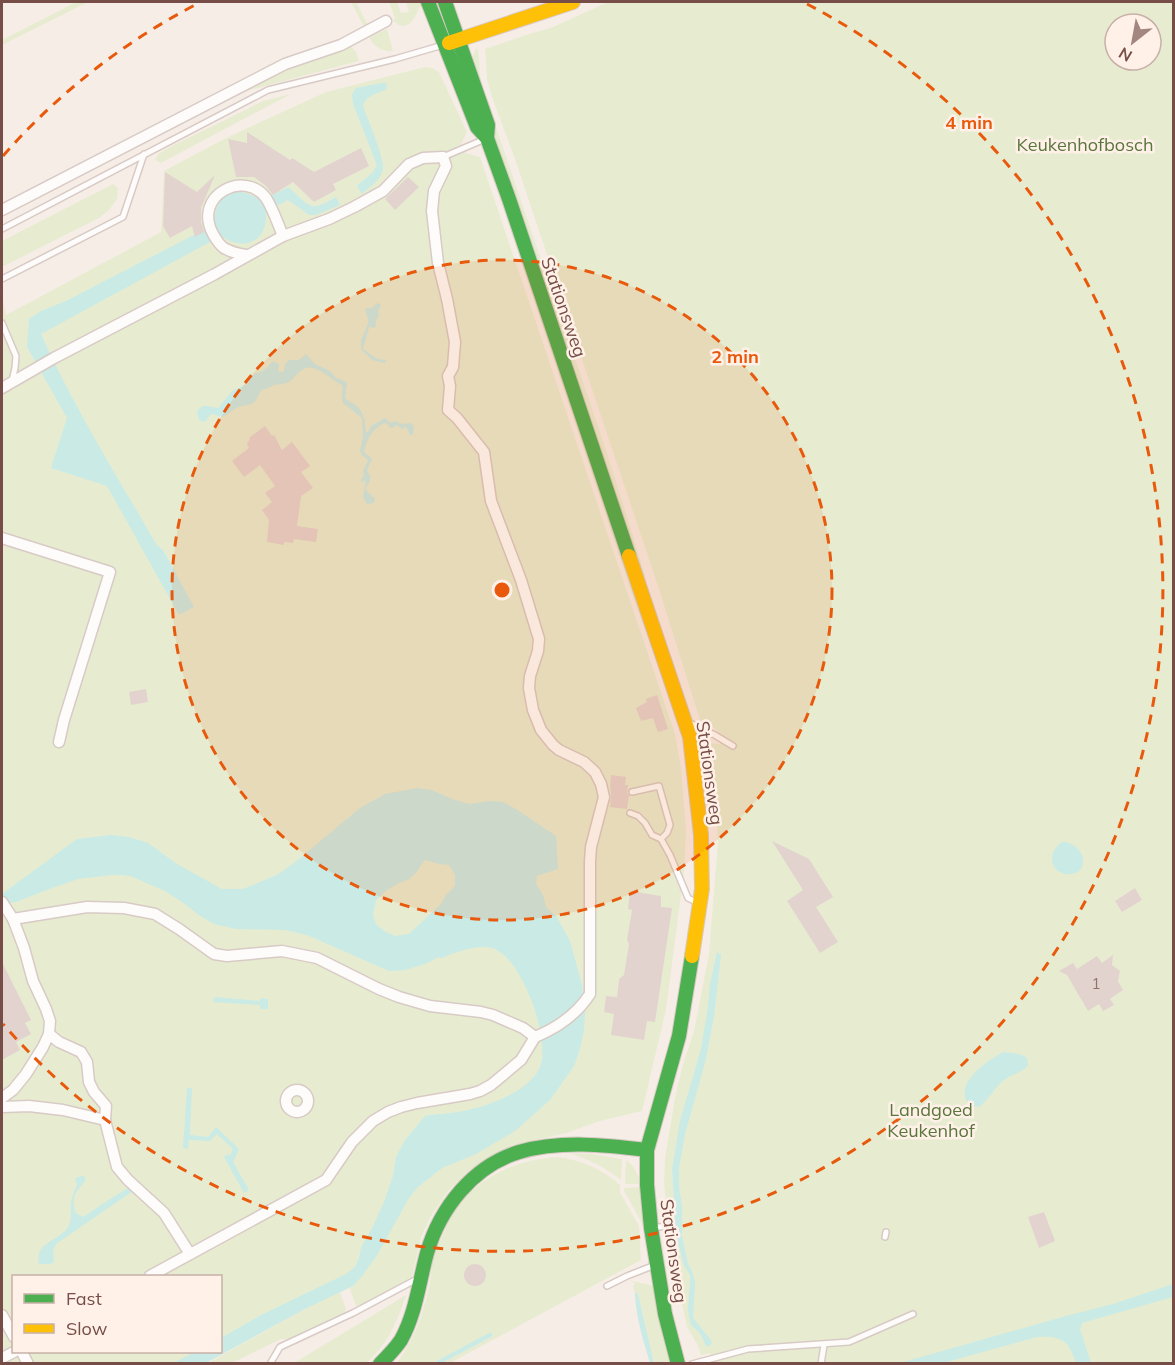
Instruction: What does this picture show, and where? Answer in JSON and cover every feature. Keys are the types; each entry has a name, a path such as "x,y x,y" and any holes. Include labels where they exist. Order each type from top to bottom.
{"main road":[{"name":"Stationsweg","path":"428,2 473,118 486,138 509,199 690,737 701,835 702,889 679,1036 647,1150 651,1228 665,1314 678,1364"},
{"name":"Stationsweg","path":"445,2 488,124 486,138"},
{"path":"444,45 573,2"},
{"path":"380,1364 393,1351 405,1332 429,1248 441,1217 471,1180 491,1165 517,1153 548,1147 624,1147 647,1150"}],"street":[{"path":"2,210 285,64 341,45 386,21"},
{"path":"6,385 283,236 329,219 363,202 383,190 408,164 423,158 443,157 446,166 434,191 432,211 438,263 455,342 453,367 448,376 450,386 448,410 484,452 491,501 521,580 539,639 529,688 533,710 541,730 559,750 584,762 595,772 604,797 591,846 590,994 575,1012 565,1021 536,1036 521,1060 491,1085 472,1094 417,1103 388,1112 374,1121 352,1142 326,1180 152,1275"},
{"path":"246,255 226,249 217,241 209,226 207,217 209,208 216,197 227,189 240,186 254,188 265,197 283,236"},
{"path":"2,538 110,572 59,742"},
{"path":"2,902 12,917 33,981 50,1020 49,1034 43,1047 26,1074 13,1090 2,1098"},
{"path":"12,917 87,907 124,908 155,914 179,928 214,954 227,956 282,951 317,958 399,997 429,1005 493,1015 536,1036"},
{"path":"49,1034 59,1042 81,1052 87,1062 89,1082 106,1106 105,1120 117,1167 164,1213 190,1254"},
{"path":"2,1107 29,1106 63,1110 105,1120"},
{"path":"2,1315 12,1333"}],"lane":[{"path":"2,229 268,90 444,45"},
{"path":"443,157 486,138"},
{"path":"2,279 123,217 144,154"},
{"path":"2,323 16,362 6,385"},
{"path":"686,722 733,746"},
{"path":"632,792 659,786 670,825 667,833 661,839"},
{"path":"630,813 638,816 652,835 661,839 688,898 700,903"},
{"path":"651,1228 666,1226"},
{"path":"607,1286 657,1265"},
{"path":"270,1364 280,1347 353,1313 421,1276"},
{"path":"692,1364 748,1349 849,1342 913,1314"},
{"path":"821,1364 824,1345"}],"green space":[{"path":"76,2 88,2 2,45 2,40"},
{"path":"351,2 356,2 373,35 387,29 393,51 382,50 373,44"},
{"path":"389,2 397,2 401,13 409,12 406,2 424,2 425,4 419,8 409,24 402,26 393,20 395,18"},
{"name":"Landgoed Keukenhof","path":"608,2 1173,2 1173,1363 713,1364 710,1353 701,1355 687,1327 672,1257 664,1183 665,1158 676,1093 694,1031 709,954 718,842 715,793 707,743 720,744 717,730 700,720 660,592 517,165 491,94 487,79 485,49 553,27","holes":["677,1140 678,1244 672,1169"]},
{"path":"349,45 356,52 359,61 245,90 280,72"},
{"path":"477,47 482,86 602,438 645,576 643,577 472,68 472,58"},
{"path":"425,67 439,72 467,132 461,144 465,153 480,157 675,734 681,769 686,830 684,872 666,1010 642,1111 600,1121 567,1133 513,1145 485,1160 466,1173 449,1190 431,1216 421,1237 412,1277 365,1304 356,1306 349,1287 353,1285 222,1347 222,1275 12,1275 12,1353 210,1353 189,1363 2,1363 2,300 6,315 161,232 164,171 226,138 326,92"},
{"path":"291,94 161,163 155,160 158,154 168,148 263,101"},
{"path":"486,157 491,167 660,671 632,594"},
{"path":"113,184 118,188 117,199 99,218 2,267 2,241"},
{"path":"568,1153 622,1159 621,1180 596,1164"},
{"path":"558,1157 591,1166 620,1185 620,1192 639,1226 641,1260 450,1363 442,1363 493,1336 491,1333 433,1363 396,1364 417,1328 429,1288 434,1256 457,1207 468,1194 494,1174 525,1162"},
{"path":"626,1160 636,1170 640,1184 625,1183"},
{"path":"640,1187 644,1225 624,1191 624,1188"},
{"path":"629,1280 654,1286 672,1363 654,1363 638,1294 636,1292 635,1294 633,1286 635,1283"},
{"path":"340,1292 346,1309 344,1316 298,1340 281,1339 232,1363 206,1364 303,1310"},
{"path":"406,1295 391,1332 374,1356 366,1363 294,1363"}],"water":[{"path":"386,83 386,90 369,97 363,106 379,148 383,169 377,180 362,194 357,186 373,172 377,165 353,104 352,94 356,88"},
{"path":"288,187 309,205 322,205 336,197 340,205 316,215 309,215 288,200 266,212 263,231 253,241 238,243 221,236 41,334 96,440 156,544 163,550 194,607 179,615 107,486 51,468 67,418 27,347 29,319 215,224 218,206 228,195 243,192 260,200"},
{"path":"377,303 381,305 378,311 379,316 375,328 369,327 363,349 376,358 386,360 385,363 372,360 361,349 361,340 368,324 365,310"},
{"path":"306,354 315,364 330,371 336,378 345,381 347,384 345,398 362,413 366,432 371,426 385,418 391,423 395,421 402,424 410,423 414,426 413,435 410,435 406,427 402,429 397,425 392,428 384,423 368,439 364,452 372,459 367,470 370,478 366,490 375,499 374,503 367,504 363,498 366,481 360,482 368,461 360,451 363,437 362,418 343,403 342,385 317,369 305,368 289,382 261,390 253,403 237,408 222,417 213,414 205,422 199,420 197,413 201,407 218,408 232,391 247,384 251,376 264,370 273,361 279,364 278,371 280,372 284,371 285,364 289,360 299,360"},
{"path":"417,788 432,790 469,804 489,801 503,802 556,836 558,869 537,876 536,884 543,895 546,907 556,916 570,941 582,985 585,1012 580,1049 574,1066 550,1100 515,1131 476,1154 442,1168 418,1187 409,1198 376,1257 353,1286 303,1310 206,1363 173,1363 193,1353 222,1353 222,1337 261,1315 346,1274 355,1267 361,1248 384,1202 393,1176 396,1157 405,1140 425,1116 468,1110 493,1102 518,1090 536,1074 541,1064 542,1048 533,1004 512,963 501,952 489,947 468,949 405,970 389,971 307,935 285,930 236,929 214,924 165,891 130,876 111,875 78,879 2,907 2,894 77,839 111,835 129,837 148,843 177,864 222,889 243,889 277,875 360,808 385,794","holes":["425,860 449,865 455,875 455,886 441,904 409,934 395,936 376,924 373,915 376,900 387,890 408,880"]},
{"path":"1062,842 1074,846 1082,855 1083,865 1075,873 1062,873 1054,865 1053,854"},
{"path":"717,952 721,955 714,1017 705,1063 685,1134 679,1168 682,1236 695,1283 693,1318 712,1343 706,1346 700,1333 691,1325 689,1317 690,1275 684,1265 676,1234 672,1169 680,1121 701,1049"},
{"path":"214,997 260,1001 261,998 268,999 268,1009 260,1009 260,1005 213,1002"},
{"path":"1003,1052 1024,1056 1027,1058 1028,1065 1003,1081 979,1107 970,1105 965,1097 967,1083 977,1070"},
{"path":"187,1088 192,1088 190,1135 208,1137 216,1127 239,1149 233,1162 249,1190 244,1193 224,1157 228,1154 230,1156 233,1149 217,1134 210,1141 189,1140 188,1149 183,1148"},
{"path":"84,1176 86,1179 74,1198 76,1213 83,1217 130,1187 133,1191 56,1244 53,1250 54,1262 39,1264 38,1257 43,1247 68,1227 71,1200 77,1185 75,1179"},
{"path":"1173,1284 1173,1297 1082,1323 1080,1329 1091,1363 1076,1363 1070,1349 1063,1341 1053,1337 1037,1337 943,1363 900,1363 1113,1304"},
{"path":"636,1292 654,1363 650,1363 640,1328"},
{"path":"491,1332 493,1336 442,1363 433,1363"}],"building":[{"path":"247,132 290,160 292,158 314,172 361,148 369,166 333,184 336,190 314,202 293,182 273,195 254,177 236,177 228,139 247,143"},
{"path":"165,172 197,192 215,175 201,208 204,232 195,237 192,226 170,238 163,226"},
{"path":"408,177 419,187 395,210 385,199"},
{"path":"265,426 272,436 274,435 282,450 292,442 310,466 301,472 313,488 301,496 297,526 318,529 316,542 294,539 293,543 284,542 284,545 267,542 269,520 262,510 272,502 265,493 275,486 260,465 244,477 232,461 249,448 247,443 249,438"},
{"path":"146,689 148,702 131,705 129,692"},
{"path":"657,695 668,729 658,732 653,718 641,721 636,708 647,702 646,699"},
{"path":"611,775 626,777 625,785 628,785 629,795 627,809 610,807"},
{"path":"772,841 809,859 833,897 816,907 838,942 820,953 787,901 803,890"},
{"path":"1135,888 1142,900 1122,912 1115,901"},
{"path":"630,891 661,896 661,907 672,908 655,1022 647,1021 644,1040 611,1035 614,1014 604,1012 606,996 617,997 619,979 624,975 632,910 628,909"},
{"path":"1113,955 1112,965 1120,971 1118,981 1123,990 1110,999 1114,1005 1103,1011 1099,1004 1088,1011 1067,975 1059,971 1073,963 1077,969 1097,956 1102,963"},
{"path":"2,962 31,1020 25,1023 31,1034 16,1042 20,1050 2,1060"},
{"path":"1044,1212 1055,1241 1039,1248 1028,1217"},
{"path":"475,1264 483,1267 486,1275 483,1283 475,1286 467,1283 464,1275 467,1267"}],"traffic: fast":[{"path":"428,2 477,127 487,138 629,556"},
{"path":"445,2 488,125 487,138"},
{"path":"678,1364 665,1314 651,1228 647,1150 679,1036 692,956"},
{"path":"380,1364 399,1343 406,1330 414,1308 427,1253 440,1220 473,1178 502,1159 535,1148 583,1145 647,1150"}],"traffic: slow":[{"path":"449,43 573,2"},
{"path":"629,556 690,737 701,835 702,889 692,956"}],"park label":[{"name":"Keukenhofbosch","path":"1085,144"}]}
